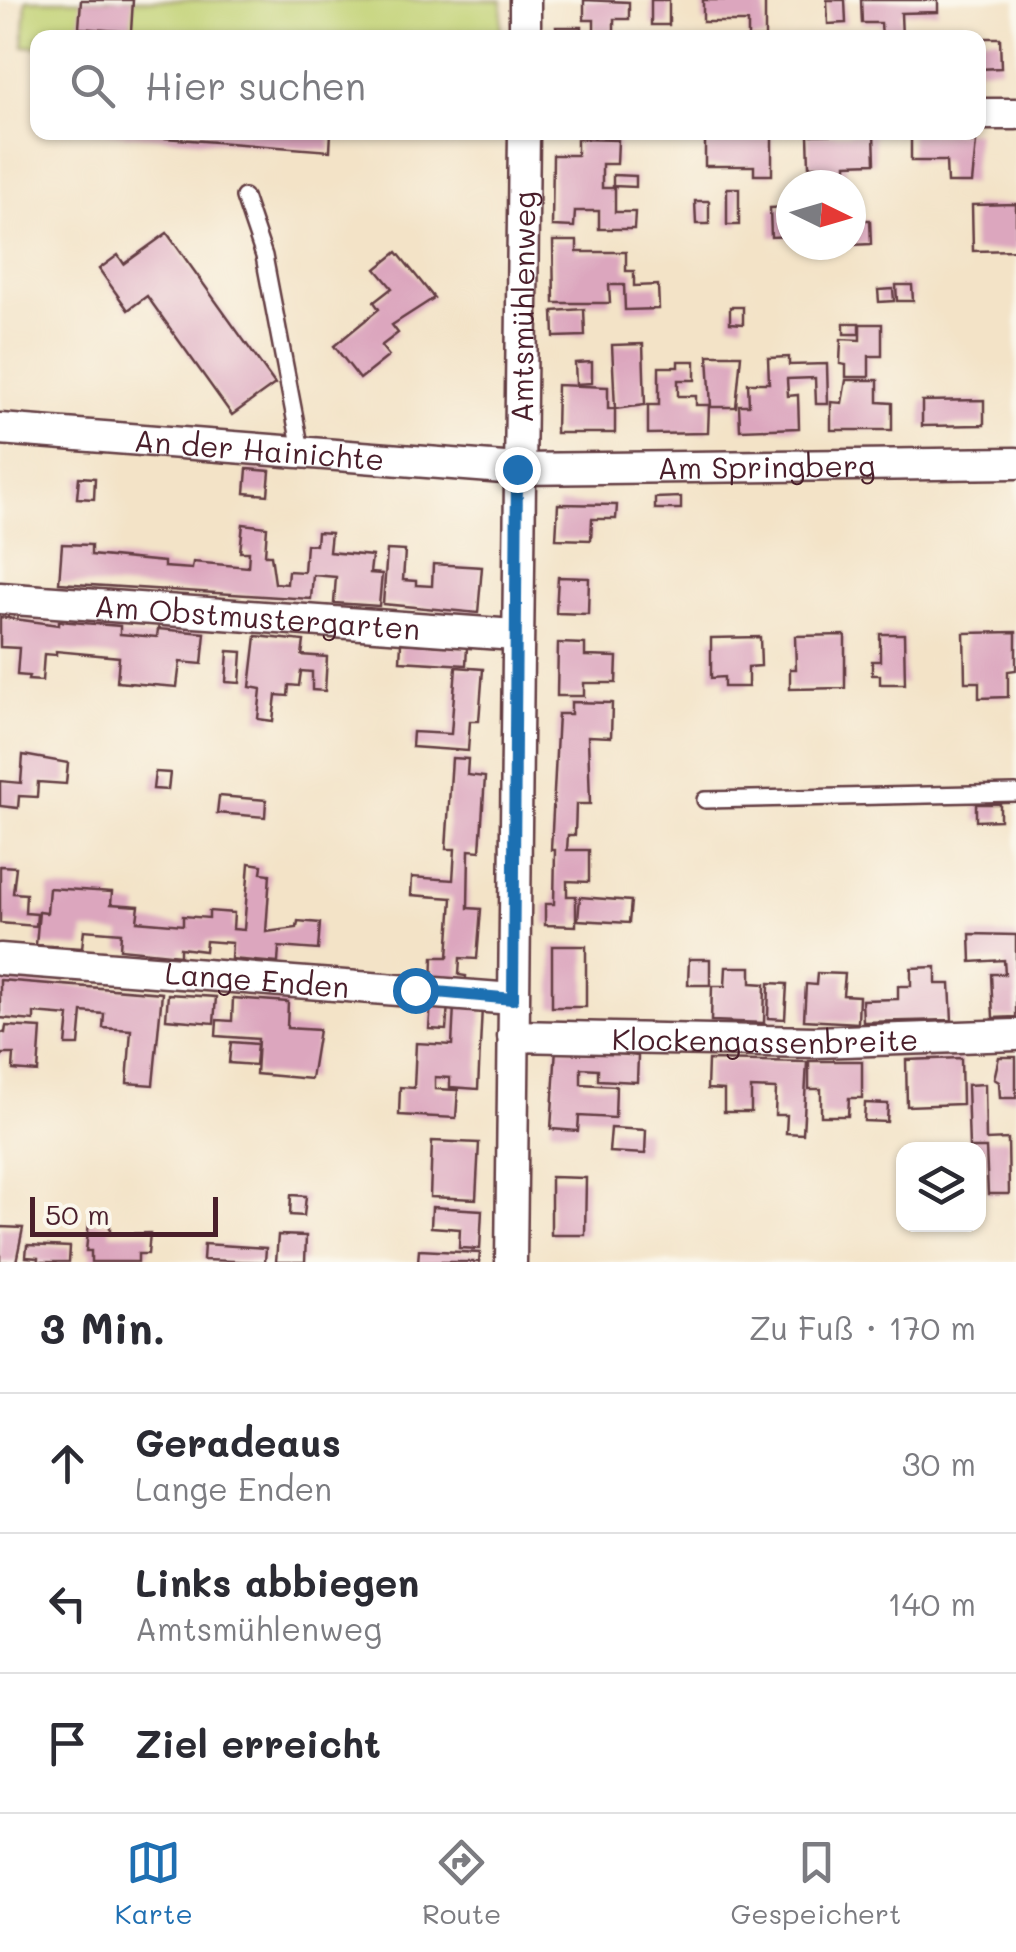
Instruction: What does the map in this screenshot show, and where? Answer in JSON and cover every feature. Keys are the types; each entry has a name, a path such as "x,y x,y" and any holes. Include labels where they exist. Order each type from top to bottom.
{"street":[{"path":"525,0 525,30"},
{"path":"986,114 1016,114"},
{"name":"Amtsmühlenweg","path":"511,1262 517,469 524,140"},
{"name":"An der Hainichte","path":"0,428 517,469"},
{"name":"Am Springberg","path":"517,469 1016,463"},
{"name":"Am Obstmustergarten","path":"0,598 516,635"},
{"name":"Lange Enden","path":"0,959 513,999"},
{"name":"Klockengassenbreite","path":"513,1036 815,1042 1016,1035"}],"lane":[{"path":"244,197 264,256 301,450"},
{"path":"705,800 1016,793"}],"green space":[{"path":"26,0 502,0 501,30 30,30 30,46 23,46"}],"building":[{"path":"81,0 133,0 131,30 79,28"},
{"path":"584,0 629,2 629,19 614,19 614,30 594,30 594,20 584,20"},
{"path":"651,0 669,0 669,25 651,25"},
{"path":"703,0 765,0 765,30 748,30 748,22 703,22"},
{"path":"827,0 845,0 846,23 828,24"},
{"path":"861,0 938,0 938,12 901,13 902,30 881,30 881,23 862,23"},
{"path":"556,27 582,27 582,30"},
{"path":"986,38 1000,38 1001,68 986,69"},
{"path":"190,140 331,140 330,151"},
{"path":"577,140 618,140 617,164 602,164 602,188 615,188 615,212 635,212 634,229 599,229 599,211 575,211 574,227 552,226 553,155 577,155"},
{"path":"705,140 772,140 772,175 754,175 754,166 705,166"},
{"path":"808,140 874,140 875,163 846,164 846,170 817,170 817,166 809,166"},
{"path":"911,140 976,140 972,183 947,183 946,161 911,161"},
{"path":"613,175 636,176 636,187 613,186"},
{"path":"727,188 739,188 739,225 727,225"},
{"path":"695,201 709,201 709,224 696,224"},
{"path":"1016,204 1016,250 973,251 972,205"},
{"path":"770,208 776,208 776,237 771,237"},
{"path":"866,220 870,220 871,244 866,244"},
{"path":"167,233 275,384 232,415 147,296 128,310 99,269 118,255 124,264"},
{"path":"553,241 577,241 577,252 626,252 626,271 634,271 634,286 658,285 659,309 625,310 624,285 609,285 610,303 554,303"},
{"path":"397,252 434,298 392,325 398,333 381,346 389,356 360,379 334,346 379,309 374,302 392,288 376,269"},
{"path":"896,285 912,285 913,301 897,301"},
{"path":"893,289 894,301 879,302 878,290"},
{"path":"730,307 743,307 743,324 730,323"},
{"path":"584,309 585,336 554,337 553,311"},
{"path":"844,323 859,323 859,334 844,334"},
{"path":"860,324 882,324 882,356 869,356 869,377 846,377 846,365 840,364 841,339 860,340"},
{"path":"643,344 645,405 615,409 612,345"},
{"path":"708,355 741,355 736,407 711,407"},
{"path":"789,357 789,365 827,364 828,404 816,404 815,378 787,379 788,396 798,395 799,428 740,430 739,405 749,405 748,383 769,383 768,358"},
{"path":"678,361 695,361 695,380 678,380 678,396 696,396 696,405 709,405 708,433 648,434 648,405 659,405 659,367 678,367"},
{"path":"592,362 592,383 576,384 575,363"},
{"path":"846,380 878,380 878,402 892,403 892,430 831,430 831,402 842,403"},
{"path":"557,385 608,387 608,409 615,409 615,433 556,433"},
{"path":"984,400 984,425 922,426 922,401"},
{"path":"247,469 270,471 268,495 245,493"},
{"path":"79,477 95,478 94,499 77,498"},
{"path":"681,497 681,509 655,509 655,498"},
{"path":"558,504 617,505 616,519 592,519 591,540 556,539"},
{"path":"243,524 267,527 265,555 271,555 275,583 287,584 288,571 304,572 306,544 316,545 317,532 331,533 329,552 372,556 370,573 382,574 379,606 334,603 336,577 313,575 311,599 59,583 62,544 91,545 91,555 164,562 164,567 192,569 193,562 248,567 249,552 240,552"},
{"path":"387,550 405,551 403,580 416,581 416,585 432,586 433,564 482,567 478,613 383,604"},
{"path":"558,577 589,578 588,614 556,613"},
{"path":"0,617 59,625 59,621 120,626 120,634 157,637 158,629 205,633 202,664 180,662 177,687 117,682 119,657 56,651 56,655 44,654 42,681 28,680 29,676 17,675 19,648 0,647"},
{"path":"1016,632 1016,670 1008,671 1008,697 979,698 979,682 965,682 964,633"},
{"path":"880,634 904,634 905,684 880,684 880,675 872,675 872,661 880,661"},
{"path":"845,635 845,688 790,689 790,669 796,669 795,636"},
{"path":"256,636 304,641 302,655 327,657 325,691 312,690 312,672 301,671 299,686 289,685 288,696 276,695 273,721 258,719 261,689 250,687"},
{"path":"760,637 761,666 748,667 748,687 724,687 724,677 711,678 711,638"},
{"path":"401,643 467,647 466,665 400,661"},
{"path":"558,643 585,644 585,656 617,657 616,683 584,683 584,696 557,696"},
{"path":"228,651 242,652 240,683 226,682"},
{"path":"456,667 483,669 479,721 470,721 468,751 412,747 413,732 451,734"},
{"path":"571,702 612,703 611,737 588,736 590,804 576,804 575,835 568,835 567,850 589,850 589,882 567,881 567,896 576,896 576,926 545,925 545,904 554,904 555,850 551,850 558,714 571,714"},
{"path":"23,755 68,763 66,784 38,782 37,797 19,796 18,808 0,806 0,781 21,783"},
{"path":"452,758 468,759 467,775 485,777 480,851 469,850 468,908 481,909 477,959 460,958 459,975 466,976 465,990 432,988 433,957 448,957 452,898 411,895 412,877 453,880 455,849 446,849"},
{"path":"155,772 170,773 168,790 153,789"},
{"path":"219,796 266,800 265,817 217,813"},
{"path":"976,804 1000,804 1000,820 976,821"},
{"path":"249,863 262,865 261,873 270,874 266,932 297,928 298,921 320,923 318,950 279,947 278,963 231,959 232,943 206,941 205,951 180,948 180,955 120,949 121,933 84,930 82,948 36,945 39,912 47,913 49,888 112,892 111,904 139,906 137,921 183,925 183,916 209,918 209,911 234,913 233,929 244,930"},
{"path":"0,866 16,867 13,893 26,894 25,913 37,914 36,926 0,923"},
{"path":"580,897 631,901 629,923 578,920"},
{"path":"970,934 1016,935 1016,1017 993,1018 991,974 1005,974 1004,960 971,962"},
{"path":"552,946 586,946 586,1007 552,1007"},
{"path":"689,959 710,959 710,985 688,985"},
{"path":"726,967 751,967 751,983 765,984 764,1023 711,1021 712,986 725,986"},
{"path":"936,967 936,984 950,984 952,1020 863,1022 862,1000 898,999 898,986 911,986 911,968"},
{"path":"817,973 845,974 843,995 859,996 858,1023 804,1020 806,984 816,985"},
{"path":"0,980 162,993 153,1085 127,1083 131,1030 103,1028 104,1014 82,1012 79,1045 66,1045 69,1016 34,1013 34,1021 0,1018"},
{"path":"769,983 787,984 785,1019 768,1018"},
{"path":"168,994 216,997 214,1023 166,1019"},
{"path":"233,998 288,1002 287,1028 319,1030 311,1079 256,1074 258,1039 216,1036 217,1020 232,1021"},
{"path":"431,1003 448,1004 446,1030 429,1029"},
{"path":"454,1005 482,1007 478,1089 450,1087 450,1078 435,1077 435,1089 458,1090 456,1118 399,1115 400,1087 414,1088 416,1043 452,1045"},
{"path":"6,1026 41,1028 38,1072 13,1070 14,1054 3,1054 0,1061 0,1032 5,1033"},
{"path":"231,1042 257,1044 255,1065 229,1063"},
{"path":"556,1047 638,1056 637,1082 598,1080 598,1069 581,1068 581,1084 616,1086 615,1118 579,1116 578,1131 551,1129"},
{"path":"999,1057 1016,1057 1016,1098 1000,1098 999,1082 994,1079"},
{"path":"961,1058 962,1104 907,1106 906,1060"},
{"path":"708,1060 807,1062 803,1134 786,1133 787,1115 775,1115 776,1089 751,1088 751,1112 724,1112 724,1090 707,1089"},
{"path":"809,1061 862,1061 862,1098 849,1098 848,1116 821,1116 821,1089 809,1089"},
{"path":"985,1084 986,1140 1008,1139 1009,1194 988,1194 986,1142 969,1142 967,1085"},
{"path":"865,1103 888,1104 887,1122 864,1121"},
{"path":"611,1128 646,1130 645,1154 609,1152"},
{"path":"432,1141 479,1143 476,1199 430,1197"},
{"path":"551,1177 586,1178 585,1235 551,1235"},
{"path":"291,1195 306,1196 304,1216 290,1215"},
{"path":"432,1207 482,1210 480,1249 459,1248 460,1229 431,1227"},
{"path":"89,1222 110,1224 110,1234 150,1233 148,1254 138,1254 138,1262 91,1262 91,1251 86,1251"},
{"path":"0,1227 23,1228 16,1262 0,1262"},
{"path":"278,1235 306,1236 305,1262 276,1262"},
{"path":"204,1244 266,1248 265,1262 203,1260"},
{"path":"27,1245 70,1247 69,1262 38,1262 38,1258 26,1257"},
{"path":"419,1250 480,1253 479,1262 418,1262"}],"route":[{"path":"415,990 513,999 517,469"}]}
